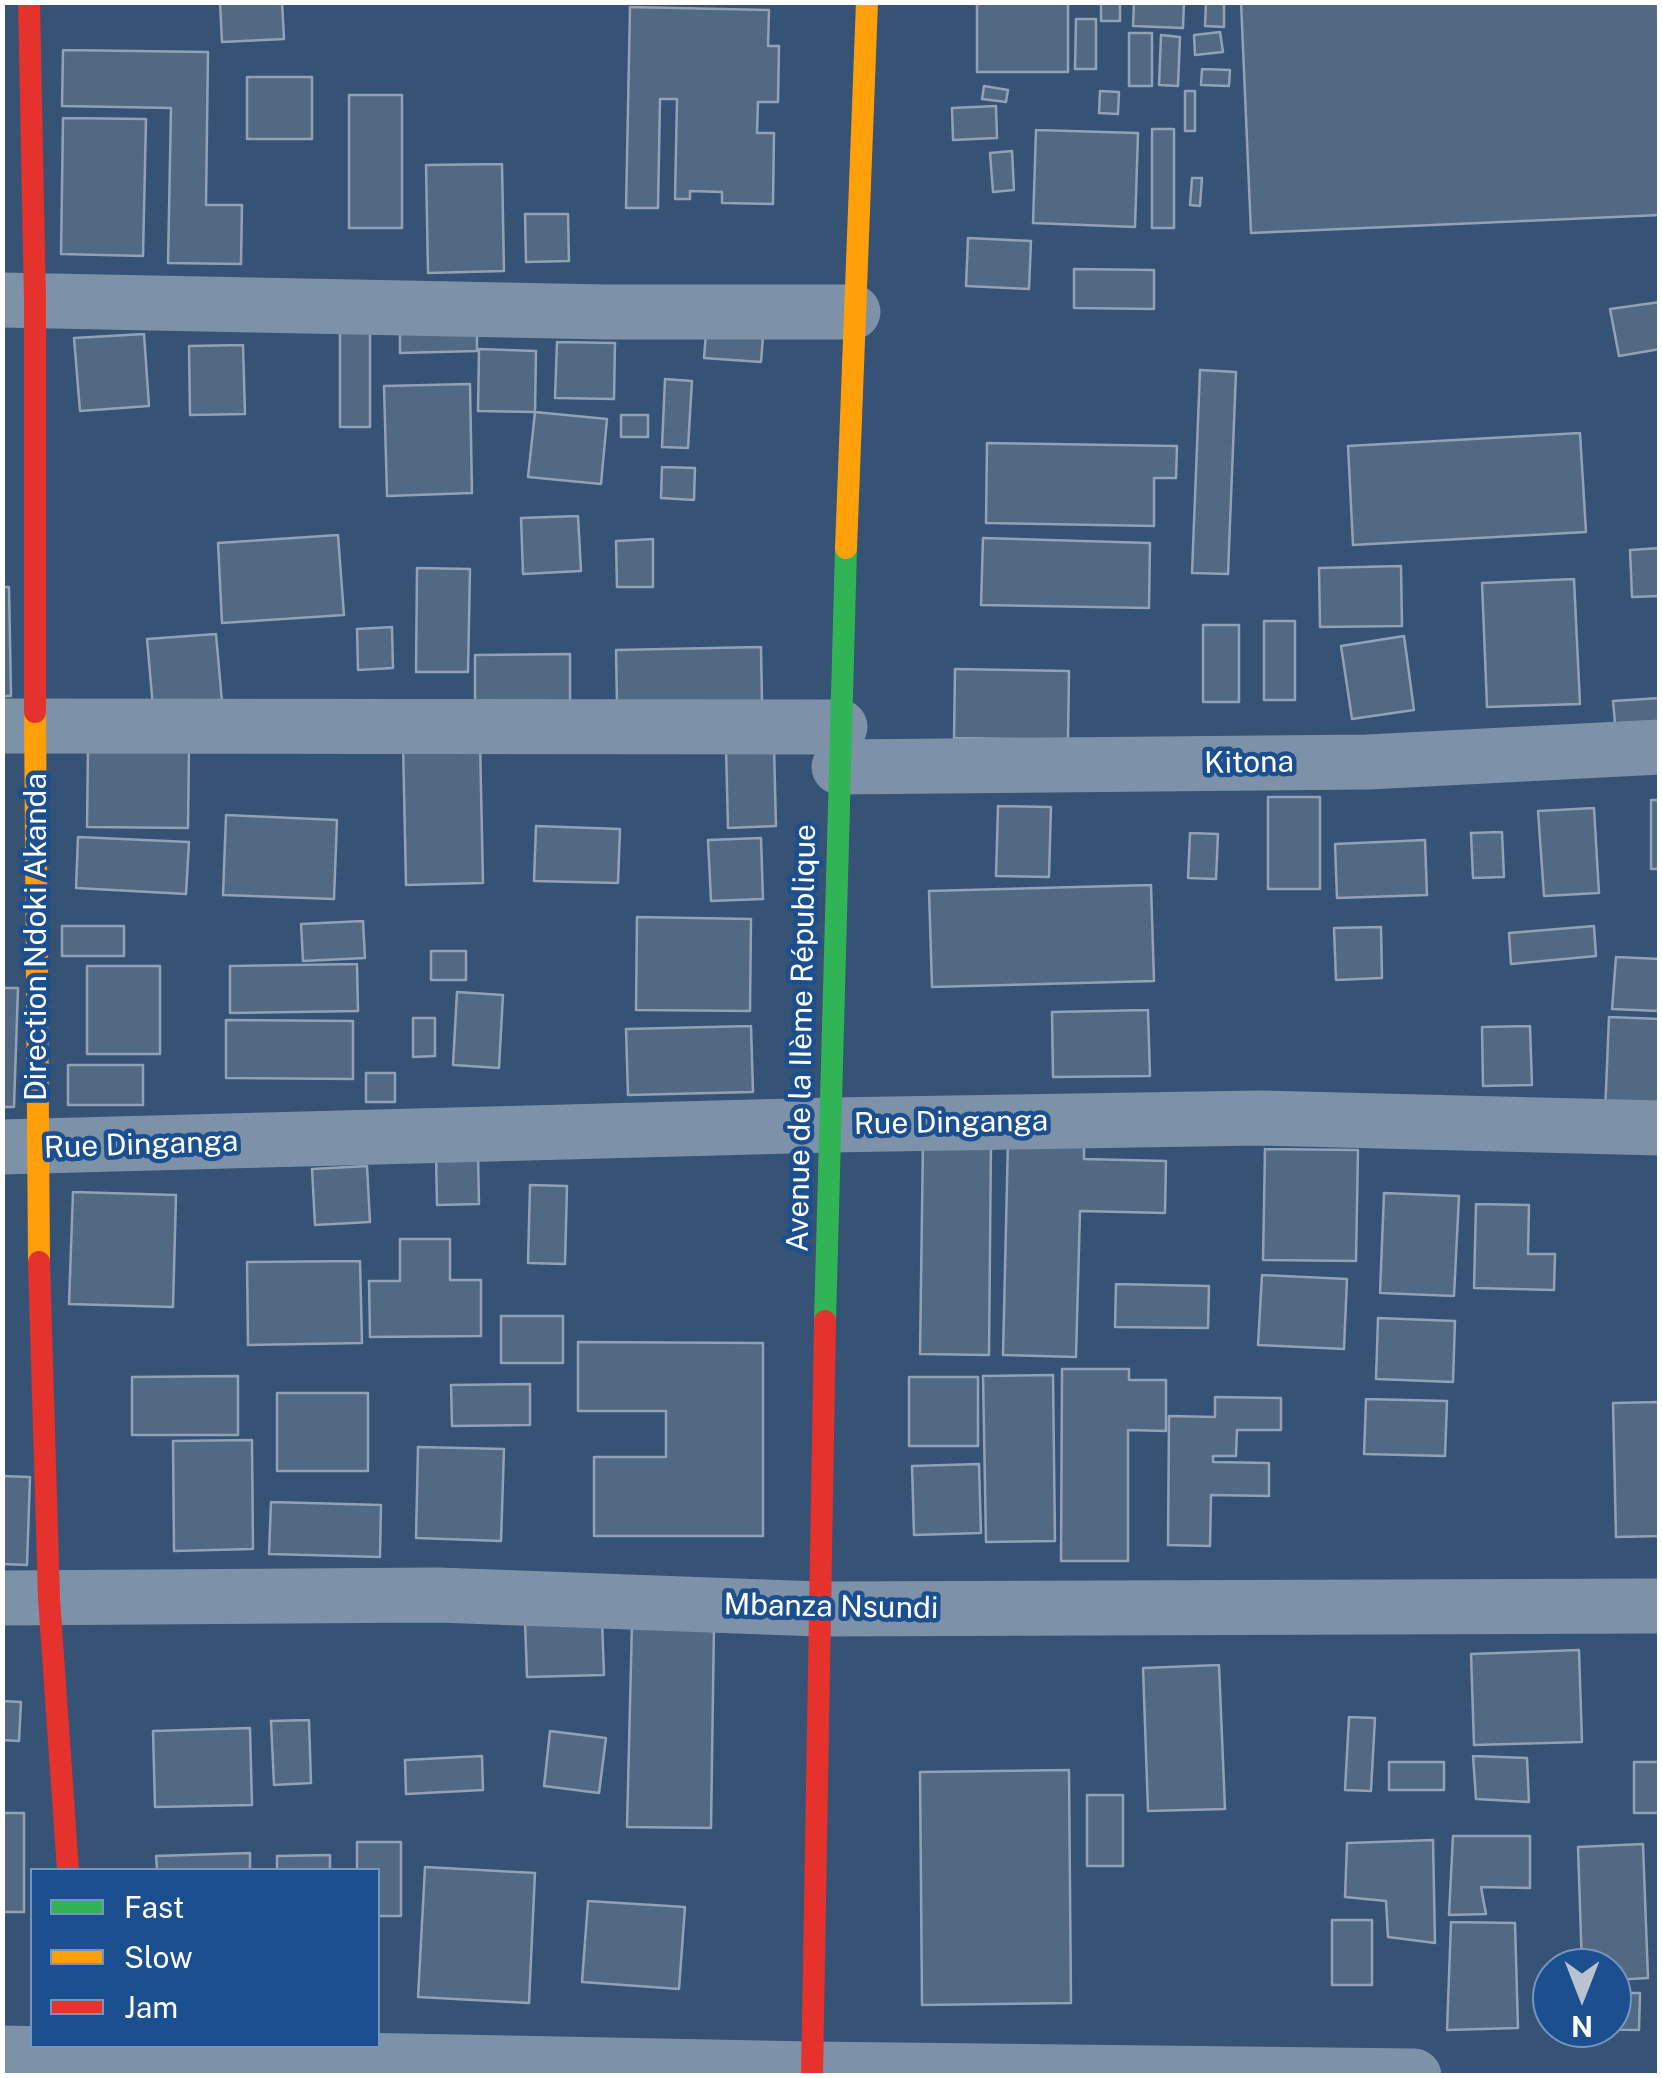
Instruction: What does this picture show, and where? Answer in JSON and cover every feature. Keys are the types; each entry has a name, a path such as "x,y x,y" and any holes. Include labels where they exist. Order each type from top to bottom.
{"street":[{"name":"Direction Ndoki Akanda","path":"29,2 19,301 20,1148 26,1598 68,1868"},
{"name":"Avenue de la IIème République","path":"812,2072 828,1125 853,312 867,2"},
{"path":"19,301 606,312 853,312"},
{"name":"Kitona","path":"20,726 1368,762 1660,748"},
{"name":"Rue Dinganga","path":"20,1148 828,1125 1260,1118 1660,1128"},
{"name":"Mbanza Nsundi","path":"26,1598 438,1596 819,1609 1660,1606"},
{"path":"2,2053 80,2058 812,2072 1414,2076"}],"building":[{"path":"220,2 282,2 284,39 222,42"},
{"path":"977,2 1068,2 1068,72 977,72"},
{"path":"1101,2 1120,2 1120,21 1101,21"},
{"path":"1134,2 1184,2 1183,28 1133,26"},
{"path":"1206,2 1224,2 1224,27 1205,26"},
{"path":"1241,2 1658,2 1660,215 1251,233"},
{"path":"630,7 769,10 768,46 779,46 778,102 758,102 757,133 774,133 773,204 722,203 722,192 690,191 690,199 675,199 677,99 660,99 658,208 626,208"},
{"path":"1076,19 1096,19 1096,69 1075,69"},
{"path":"1220,32 1223,52 1195,55 1194,35"},
{"path":"1129,33 1152,33 1152,86 1129,86"},
{"path":"1161,35 1180,37 1178,86 1159,85"},
{"path":"63,50 208,52 206,205 242,205 241,264 168,263 171,108 62,106"},
{"path":"1202,69 1230,70 1229,86 1201,85"},
{"path":"247,77 312,77 312,139 247,139"},
{"path":"984,86 1008,90 1006,102 982,99"},
{"path":"1100,91 1119,92 1118,114 1099,113"},
{"path":"1185,91 1195,91 1195,131 1185,131"},
{"path":"349,95 402,95 402,228 349,228"},
{"path":"996,106 997,138 953,140 952,108"},
{"path":"63,118 146,119 143,256 61,254"},
{"path":"1152,129 1174,129 1174,228 1152,228"},
{"path":"1036,130 1138,133 1135,227 1033,223"},
{"path":"1012,151 1014,190 993,192 990,153"},
{"path":"502,164 504,271 428,273 426,165"},
{"path":"1192,178 1202,178 1200,206 1190,205"},
{"path":"525,214 568,214 569,261 526,262"},
{"path":"968,238 1031,241 1029,289 966,286"},
{"path":"1074,269 1154,270 1154,309 1074,308"},
{"path":"1660,302 1660,349 1619,356 1610,309"},
{"path":"477,318 477,351 400,353 400,319"},
{"path":"707,320 764,324 761,362 704,358"},
{"path":"340,325 370,325 370,427 340,427"},
{"path":"144,334 149,406 80,411 74,338"},
{"path":"557,342 615,343 614,399 555,398"},
{"path":"243,345 245,414 190,415 189,346"},
{"path":"479,349 536,351 535,412 478,411"},
{"path":"1200,370 1236,372 1228,574 1192,573"},
{"path":"665,379 692,381 688,448 662,447"},
{"path":"470,384 472,493 387,496 384,386"},
{"path":"535,412 607,419 601,484 528,477"},
{"path":"621,415 648,415 648,437 621,437"},
{"path":"1580,433 1586,532 1353,545 1348,446"},
{"path":"987,443 1177,446 1176,478 1154,478 1154,526 986,523"},
{"path":"662,467 695,468 694,500 661,498"},
{"path":"578,516 581,571 523,574 521,518"},
{"path":"338,535 344,615 222,623 218,543"},
{"path":"983,538 1150,543 1149,608 981,605"},
{"path":"653,539 653,587 617,587 616,541"},
{"path":"1660,548 1660,596 1632,597 1630,550"},
{"path":"1401,566 1402,626 1320,627 1319,568"},
{"path":"417,568 470,569 468,672 416,672"},
{"path":"1574,579 1580,704 1487,707 1482,583"},
{"path":"2,587 9,587 11,696 2,696"},
{"path":"1264,621 1295,621 1295,700 1264,700"},
{"path":"1203,625 1239,625 1239,702 1203,702"},
{"path":"392,627 393,668 358,670 357,629"},
{"path":"216,634 222,702 153,707 147,639"},
{"path":"1404,636 1414,710 1352,719 1341,646"},
{"path":"761,647 762,703 617,706 616,650"},
{"path":"570,654 570,705 475,706 475,655"},
{"path":"955,669 1069,671 1068,740 954,738"},
{"path":"1660,698 1660,742 1617,745 1613,701"},
{"path":"480,741 483,883 406,885 403,743"},
{"path":"88,744 189,746 188,828 87,827"},
{"path":"774,747 776,826 728,828 726,748"},
{"path":"1268,797 1320,797 1320,889 1268,889"},
{"path":"1651,800 1660,800 1660,869 1651,869"},
{"path":"998,806 1051,807 1049,877 996,876"},
{"path":"1594,808 1599,893 1544,896 1538,811"},
{"path":"226,815 337,820 334,899 223,895"},
{"path":"536,826 620,829 618,883 534,881"},
{"path":"1502,832 1504,877 1473,878 1471,833"},
{"path":"1190,833 1218,834 1216,879 1188,878"},
{"path":"78,837 189,842 186,894 76,888"},
{"path":"761,838 763,899 711,901 708,840"},
{"path":"1425,840 1427,895 1337,898 1335,844"},
{"path":"1151,885 1154,981 932,987 929,891"},
{"path":"637,917 751,919 750,1011 636,1010"},
{"path":"363,921 365,958 303,961 301,924"},
{"path":"62,926 124,926 124,956 62,956"},
{"path":"1594,926 1596,956 1511,964 1509,933"},
{"path":"1381,927 1382,978 1336,980 1334,928"},
{"path":"431,951 466,951 466,980 431,980"},
{"path":"1616,957 1660,959 1658,1011 1612,1009"},
{"path":"357,964 358,1011 230,1013 230,966"},
{"path":"87,966 160,966 160,1054 87,1054"},
{"path":"2,988 18,988 14,1107 2,1107"},
{"path":"457,992 503,995 499,1068 453,1065"},
{"path":"1148,1010 1150,1076 1053,1077 1052,1012"},
{"path":"1609,1017 1660,1019 1660,1116 1605,1113"},
{"path":"413,1018 435,1018 435,1056 413,1057"},
{"path":"226,1020 353,1021 353,1079 226,1078"},
{"path":"751,1026 753,1092 628,1095 626,1029"},
{"path":"1530,1026 1532,1085 1483,1086 1482,1027"},
{"path":"68,1065 143,1065 143,1105 68,1105"},
{"path":"366,1073 395,1073 395,1102 366,1102"},
{"path":"1008,1139 1084,1141 1084,1159 1166,1161 1165,1213 1080,1211 1076,1357 1003,1355"},
{"path":"923,1140 991,1141 989,1355 920,1354"},
{"path":"1265,1149 1358,1150 1356,1261 1263,1260"},
{"path":"436,1153 478,1153 479,1204 437,1205"},
{"path":"367,1166 370,1222 315,1225 312,1169"},
{"path":"530,1185 567,1186 565,1264 528,1263"},
{"path":"73,1192 176,1195 173,1307 69,1304"},
{"path":"1384,1193 1459,1196 1454,1296 1380,1293"},
{"path":"1476,1204 1529,1205 1528,1254 1555,1254 1554,1290 1474,1288"},
{"path":"400,1239 450,1239 450,1280 481,1280 481,1336 370,1337 369,1281 400,1281"},
{"path":"360,1261 362,1343 248,1345 247,1262"},
{"path":"1262,1275 1347,1279 1344,1349 1258,1345"},
{"path":"1116,1284 1209,1286 1208,1328 1115,1327"},
{"path":"501,1316 563,1316 563,1363 501,1363"},
{"path":"1378,1318 1455,1321 1453,1382 1376,1379"},
{"path":"578,1342 763,1343 763,1536 594,1536 594,1457 666,1457 666,1411 578,1411"},
{"path":"1062,1369 1129,1369 1129,1380 1166,1380 1166,1431 1128,1430 1128,1561 1061,1561"},
{"path":"1053,1375 1055,1541 986,1542 983,1376"},
{"path":"238,1376 238,1435 132,1435 132,1377"},
{"path":"909,1377 978,1377 978,1446 909,1446"},
{"path":"530,1384 530,1425 452,1426 451,1385"},
{"path":"277,1393 368,1393 368,1471 277,1471"},
{"path":"1215,1397 1281,1398 1281,1430 1237,1430 1236,1456 1213,1456 1213,1462 1269,1463 1269,1496 1211,1495 1210,1546 1168,1545 1169,1416 1215,1417"},
{"path":"1366,1399 1447,1401 1445,1456 1364,1454"},
{"path":"1660,1402 1660,1536 1616,1537 1613,1403"},
{"path":"252,1440 253,1549 174,1551 173,1441"},
{"path":"418,1447 504,1449 501,1541 416,1538"},
{"path":"979,1464 981,1533 914,1535 912,1466"},
{"path":"2,1476 30,1477 27,1565 2,1564"},
{"path":"271,1502 381,1505 380,1557 269,1554"},
{"path":"602,1619 604,1675 527,1677 525,1622"},
{"path":"632,1623 714,1624 711,1828 627,1827"},
{"path":"1579,1650 1582,1742 1474,1745 1471,1654"},
{"path":"1219,1665 1225,1809 1148,1811 1143,1668"},
{"path":"2,1701 21,1702 19,1741 2,1740"},
{"path":"1349,1717 1375,1718 1371,1791 1345,1790"},
{"path":"309,1720 311,1783 274,1785 271,1721"},
{"path":"250,1728 252,1805 155,1807 153,1731"},
{"path":"550,1731 606,1738 599,1793 544,1786"},
{"path":"482,1756 483,1790 406,1794 405,1760"},
{"path":"1473,1756 1527,1758 1529,1802 1476,1799"},
{"path":"1389,1762 1444,1762 1444,1790 1389,1790"},
{"path":"1634,1762 1660,1762 1660,1813 1634,1813"},
{"path":"1069,1770 1071,2003 922,2005 920,1772"},
{"path":"1087,1795 1123,1795 1123,1866 1087,1866"},
{"path":"2,1813 24,1813 24,1912 2,1912"},
{"path":"1453,1836 1530,1836 1530,1888 1481,1887 1486,1914 1449,1915"},
{"path":"1433,1840 1435,1943 1388,1937 1386,1901 1345,1897 1347,1843"},
{"path":"357,1842 401,1842 401,1916 380,1916 380,1868 357,1868"},
{"path":"1643,1844 1648,1978 1632,1979 1632,1948 1581,1948 1578,1847"},
{"path":"250,1853 250,1868 157,1868 156,1856"},
{"path":"330,1855 330,1868 277,1868 277,1856"},
{"path":"425,1867 535,1873 529,2003 418,1997"},
{"path":"588,1901 685,1907 679,1989 582,1982"},
{"path":"1332,1920 1372,1920 1372,1985 1332,1985"},
{"path":"1451,1922 1515,1923 1518,2028 1447,2030"},
{"path":"1632,1993 1640,1993 1639,2030 1632,2030"}],"traffic: fast":[{"path":"825,1321 846,548"}],"traffic: slow":[{"path":"846,548 867,2"},
{"path":"35,712 39,1262"}],"traffic: jam":[{"path":"29,2 35,301 35,712"},
{"path":"39,1262 49,1599 68,1868"},
{"path":"812,2076 825,1321"}]}
